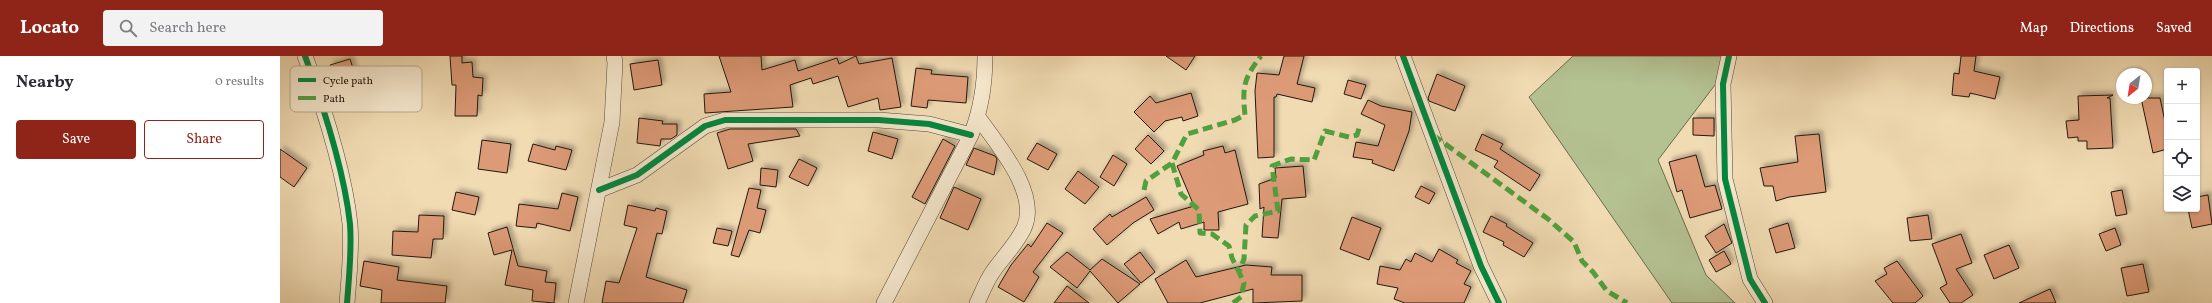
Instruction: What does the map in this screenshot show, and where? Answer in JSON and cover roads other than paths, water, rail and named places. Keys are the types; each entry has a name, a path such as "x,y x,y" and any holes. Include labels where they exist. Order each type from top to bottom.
{"street":[{"path":"305,56 309,66"},
{"path":"576,303 600,190 612,122 614,56"},
{"path":"884,303 971,136 978,117 985,76 985,56"},
{"path":"1403,56 1481,266 1499,303"},
{"path":"1729,56 1723,84 1725,179 1750,279 1765,303"},
{"path":"324,112 340,171 350,224 347,303"},
{"path":"977,303 992,273 1024,228 1027,214 1026,196 1011,164 978,117"},
{"path":"600,190 637,175 705,126 725,120 879,120 929,124 971,136"}]}
